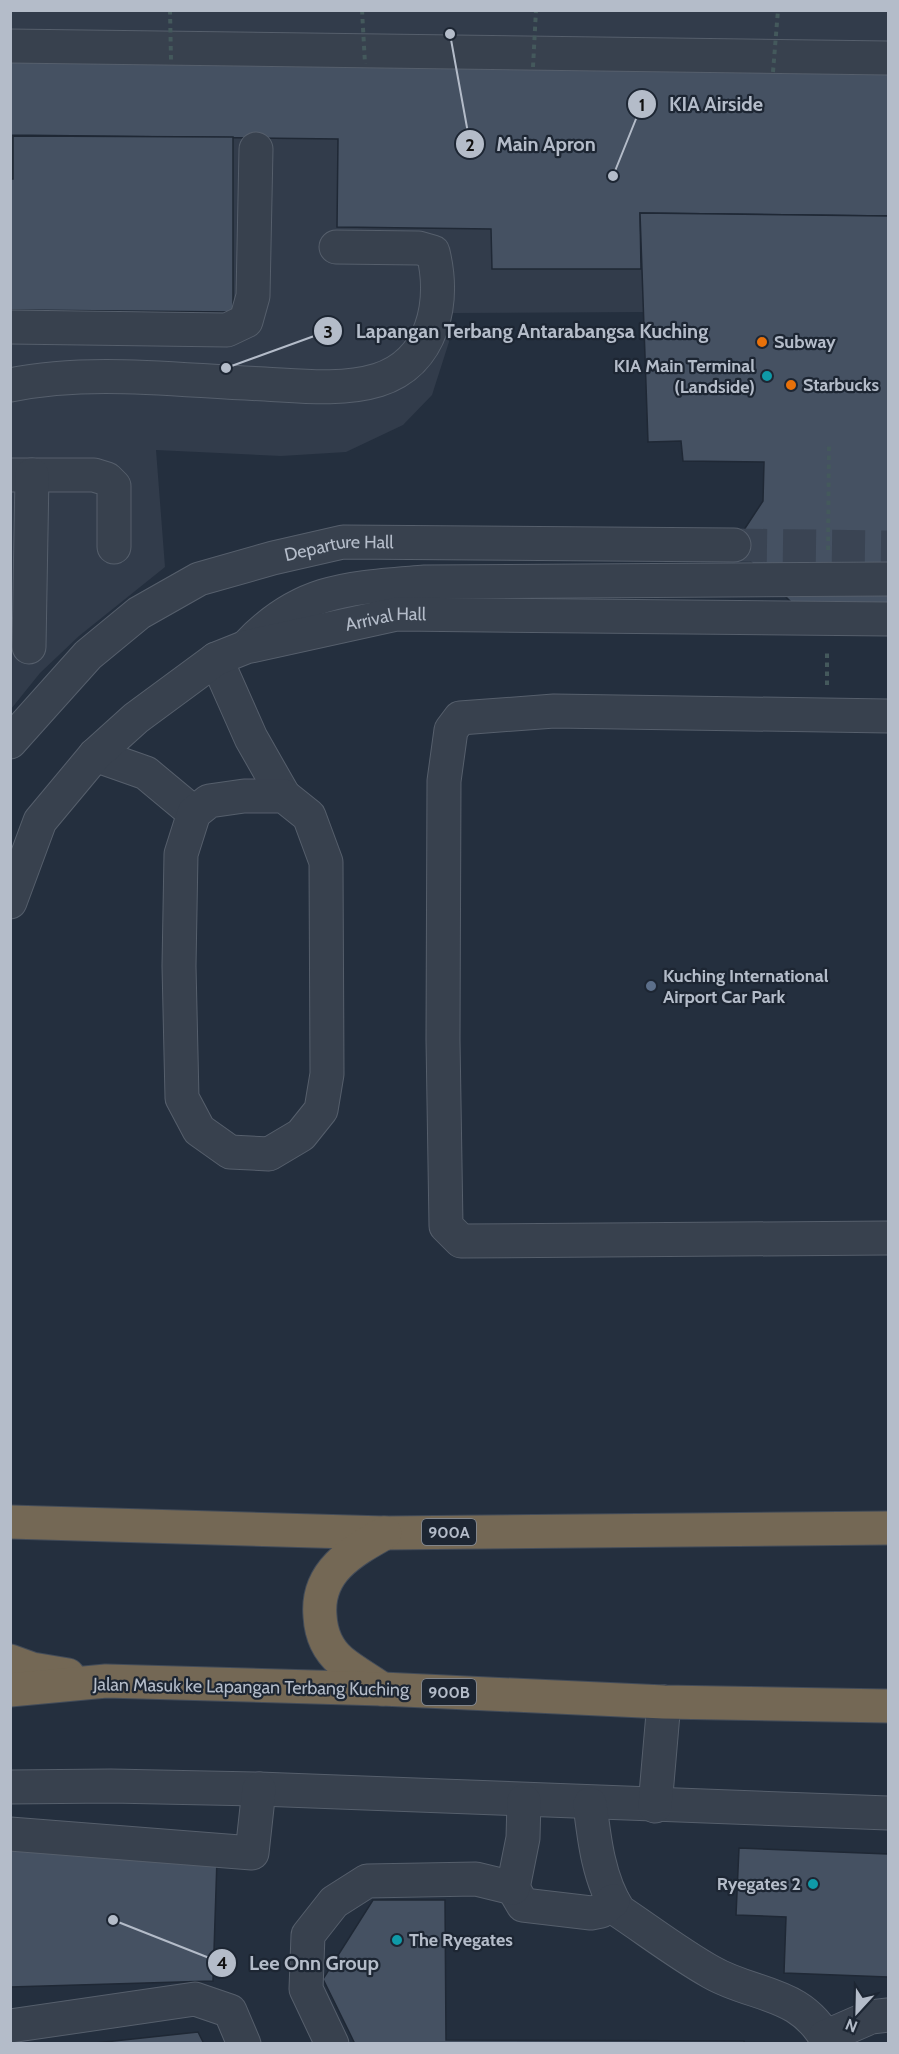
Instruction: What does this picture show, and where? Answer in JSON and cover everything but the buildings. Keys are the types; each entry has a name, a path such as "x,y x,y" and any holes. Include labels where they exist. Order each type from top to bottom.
{"highway":[{"name":"900A","path":"10,1522 385,1533 888,1528"},
{"path":"382,1689 339,1660 321,1635 318,1600 328,1574 356,1549 385,1533"},
{"path":"10,1661 32,1669 106,1681"},
{"name":"Jalan Masuk ke Lapangan Terbang Kuching","path":"10,1690 106,1681 382,1689 664,1702 888,1706"}],"street":[{"path":"10,46 888,58"},
{"path":"10,327 228,330 246,321 253,296 256,148"},
{"path":"10,385 79,377 328,387 378,380 405,367 422,346 437,315 439,287 433,252 419,248 336,247"},
{"path":"29,647 21,475 94,475 107,479 114,486 114,547"},
{"name":"Departure Hall","path":"10,742 88,655 139,613 199,579 273,558 343,542 734,545"},
{"path":"246,646 269,623 306,601 351,588 425,582 888,579"},
{"name":"Arrival Hall","path":"10,902 40,822 95,756 136,718 216,659 246,646 396,614 888,619"},
{"path":"216,659 234,705 284,796 309,816 326,862 327,1074 321,1110 301,1135 269,1154 230,1152 198,1130 182,1098 179,966 181,854 195,813 209,801 244,796 284,796"},
{"path":"888,716 554,711 460,718 451,730 444,780 442,958 447,1226 461,1241 888,1238"},
{"path":"95,756 146,773 195,813"},
{"path":"655,1806 664,1702"},
{"path":"10,1787 111,1786 259,1790 888,1814"},
{"path":"10,1834 252,1853 259,1790"},
{"path":"524,1801 523,1838 513,1888 523,1905 591,1913 601,1911 613,1901"},
{"path":"590,1804 595,1842 613,1901 619,1911 712,1973 780,1997 813,2020 827,2040 871,2017 888,2014"},
{"path":"332,2043 306,1989 308,1935 334,1902 368,1881 476,1879 513,1888"},
{"path":"10,2025 195,1999 230,2011 244,2043"}],"path":[{"path":"170,10 171,60"},
{"path":"362,10 365,64"},
{"path":"533,67 536,10"},
{"path":"773,72 778,10"}],"shaded area":[{"path":"11,11 888,11 888,611 799,610 734,545 763,501 763,462 683,461 681,441 648,442 643,312 452,313 449,342 432,395 403,425 346,452 281,456 156,450 165,567 79,636 40,673 11,709"}],"tunnel":[{"path":"734,545 888,547"}],"place":[{"name":"Main Apron","path":"450,34"},
{"name":"KIA Airside","path":"613,176"},
{"name":"Subway","path":"762,342"},
{"name":"Lapangan Terbang Antarabangsa Kuching","path":"226,368"},
{"name":"KIA Main Terminal (Landside)","path":"767,376"},
{"name":"Starbucks","path":"791,385"},
{"name":"Kuching International Airport Car Park","path":"651,986"},
{"name":"Ryegates 2","path":"813,1884"},
{"name":"Lee Onn Group","path":"113,1920"},
{"name":"The Ryegates","path":"397,1940"}]}
